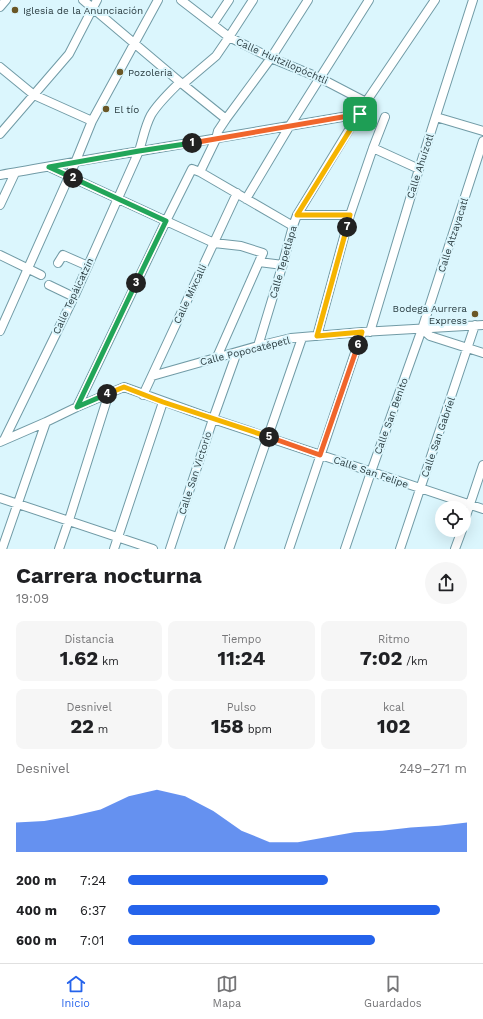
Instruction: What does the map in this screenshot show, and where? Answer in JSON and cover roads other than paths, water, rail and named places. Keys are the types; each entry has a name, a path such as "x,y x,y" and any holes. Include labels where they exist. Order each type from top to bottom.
{"street":[{"path":"0,7 6,0"},
{"path":"83,0 226,119"},
{"path":"0,134 69,54 97,0"},
{"path":"0,331 75,163 92,121 158,0"},
{"path":"213,24 229,0"},
{"name":"Calle Tepálcatzin","path":"2,441 74,297 139,151 146,127 152,115 159,105 181,83 216,56 252,0"},
{"path":"77,407 166,221 216,139 218,131 271,58 308,0"},
{"path":"246,199 289,127 370,0"},
{"name":"Calle Tepetlapa","path":"258,346 297,215 366,102 435,0"},
{"name":"Calle Ahuízotl","path":"289,549 320,455 366,332 473,0"},
{"name":"Calle Huitzilopóchtli","path":"184,1 229,37 271,58 320,78 366,102"},
{"path":"0,67 34,95 92,121"},
{"path":"0,175 360,114"},
{"path":"317,336 350,215 385,117"},
{"path":"436,117 483,131"},
{"name":"Calle Atzayacatl","path":"422,329 483,141"},
{"path":"373,148 419,168"},
{"path":"49,167 214,243 241,246 263,253 217,357"},
{"path":"196,171 293,226"},
{"path":"0,205 15,173"},
{"name":"Calle Mixcalli","path":"143,394 236,193"},
{"path":"297,215 350,215"},
{"path":"58,263 63,254 88,266"},
{"path":"0,255 41,275"},
{"path":"259,262 282,265"},
{"path":"49,285 74,297"},
{"name":"Calle Popocatépetl","path":"152,376 291,338 481,324"},
{"name":"Calle San Gabriel","path":"400,549 468,348 481,324"},
{"path":"422,329 430,336 483,353"},
{"name":"Calle San Benito","path":"345,549 422,329"},
{"path":"229,549 302,338"},
{"name":"Calle San Victorio","path":"170,549 237,352"},
{"name":"Calle San Felipe","path":"108,393 124,387 163,402 458,501"},
{"path":"2,441 108,393"},
{"path":"59,549 108,393"},
{"path":"114,549 163,402"},
{"path":"2,549 46,422"},
{"path":"471,502 483,465"},
{"path":"0,498 153,549"},
{"name":"Calle San Felipe","path":"471,505 483,509"},
{"path":"455,549 459,537"}],"place":[{"name":"Iglesia de la Anunciación","path":"15,10"},
{"name":"Pozoleria","path":"120,72"},
{"name":"El tío","path":"106,109"},
{"name":"Bodega Aurrera Express","path":"475,314"}]}
